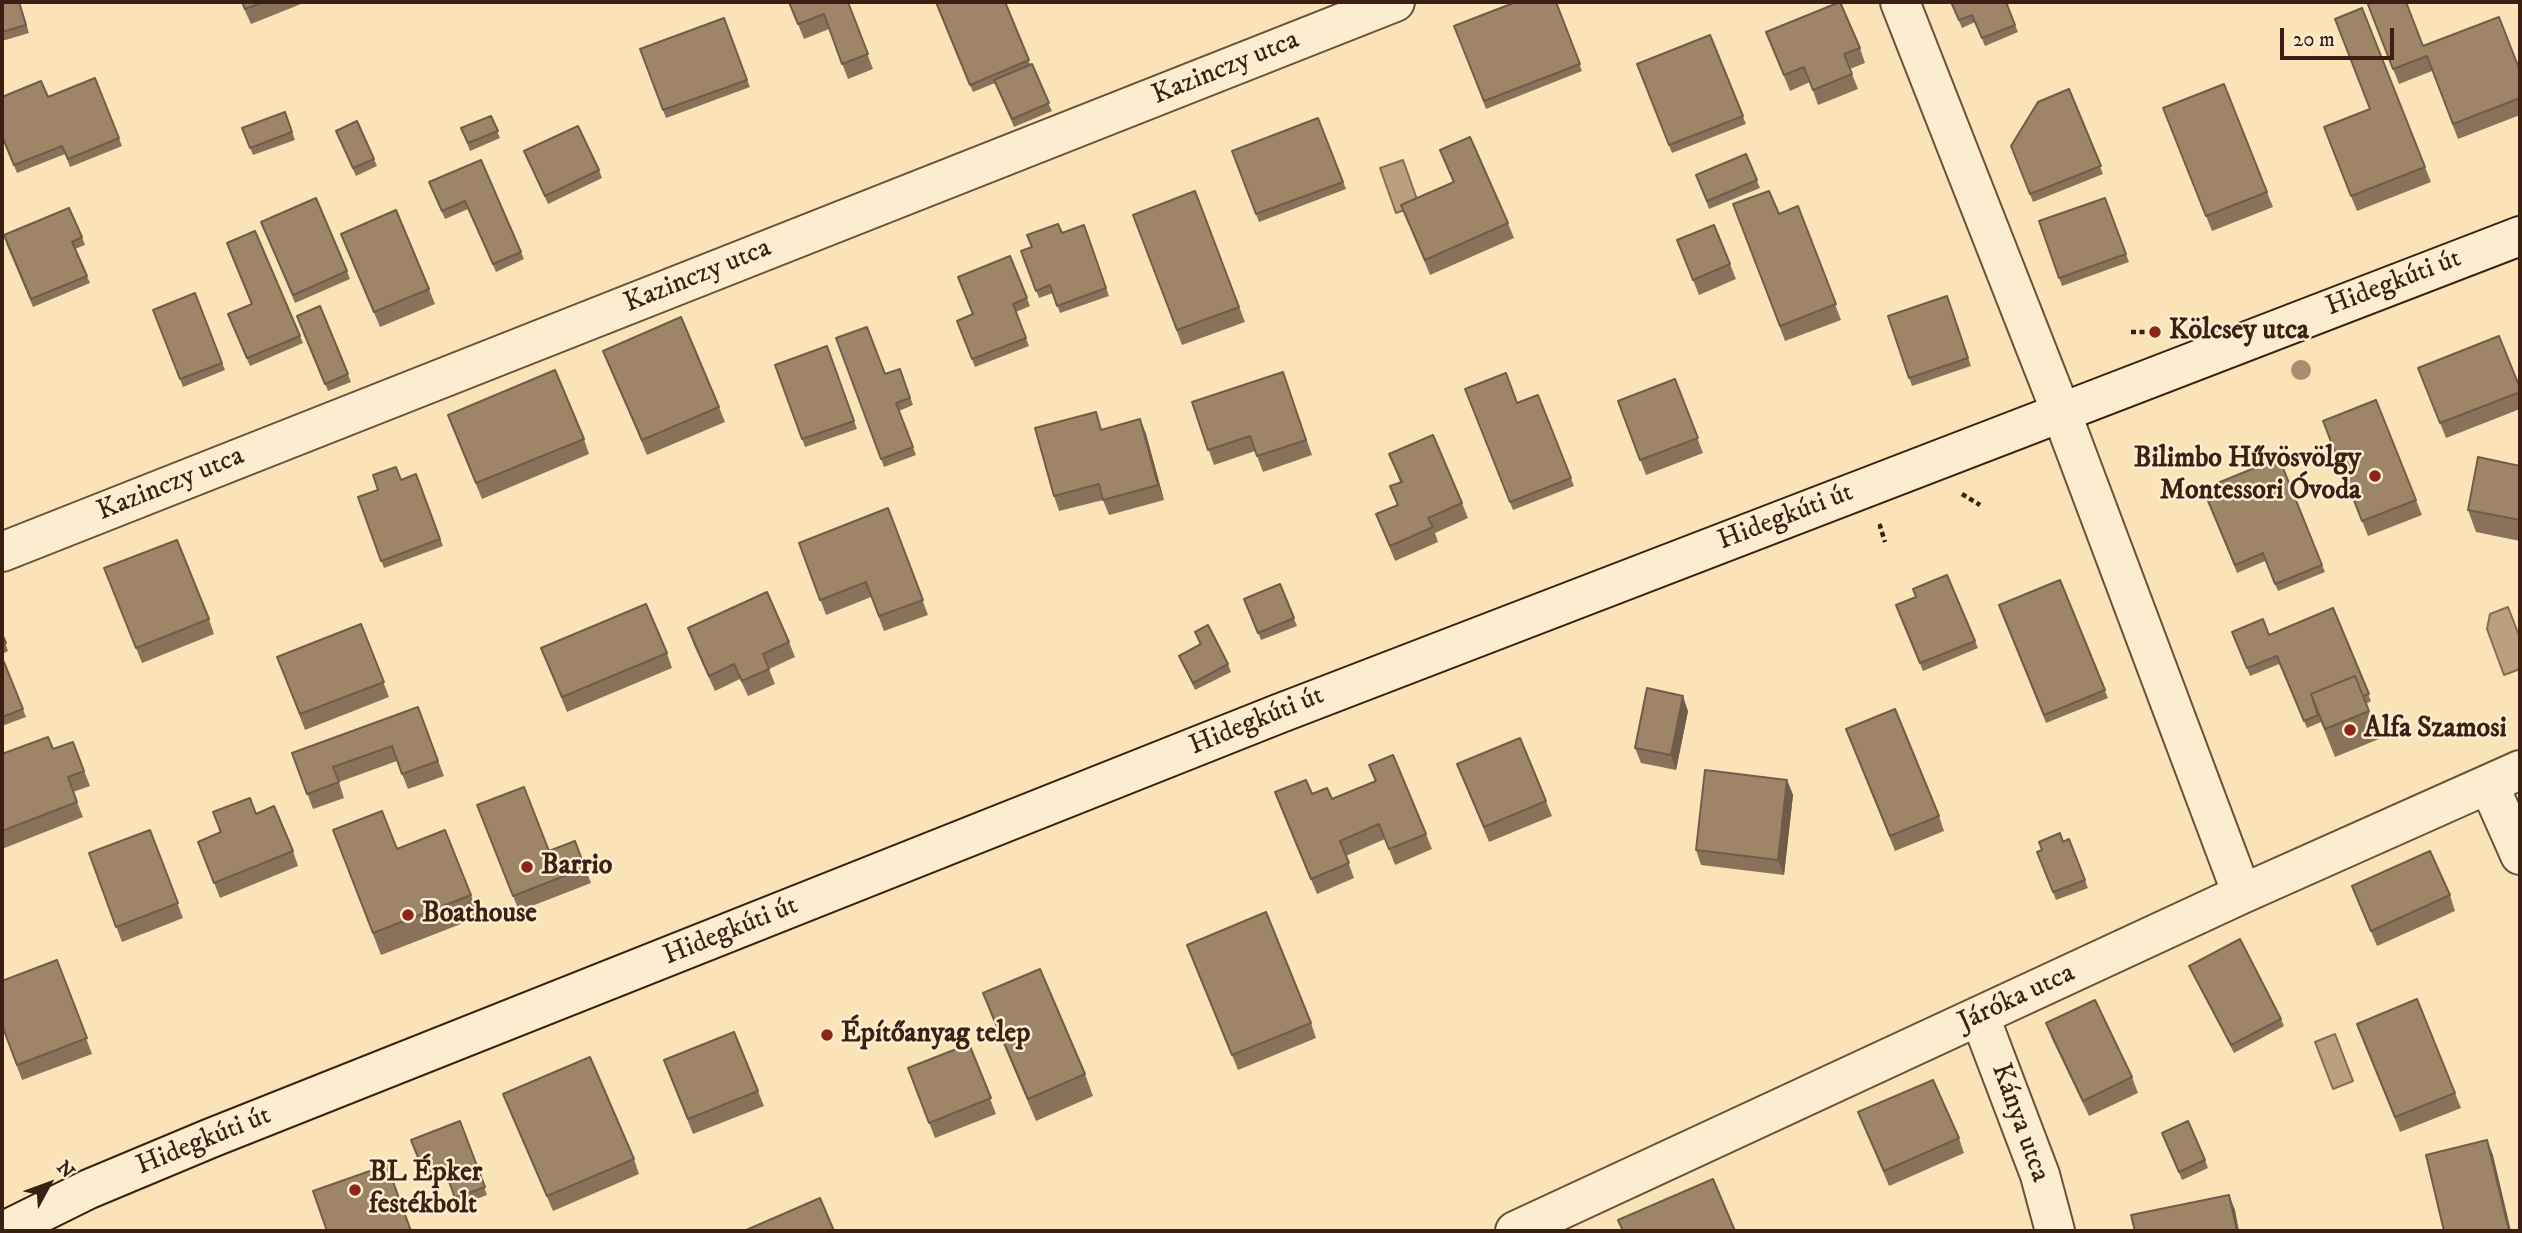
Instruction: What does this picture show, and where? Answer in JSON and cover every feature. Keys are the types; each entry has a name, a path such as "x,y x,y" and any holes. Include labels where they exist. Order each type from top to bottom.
{"street":[{"name":"Kazinczy utca","path":"2,552 1395,2"},
{"path":"1900,2 2061,412 2242,894"},
{"name":"Hidegkúti út","path":"4,1231 89,1189 211,1138 1278,714 2520,236"},
{"path":"2505,777 2520,855"},
{"name":"Járóka utca","path":"1516,1231 2242,894 2505,777"},
{"name":"Kánya utca","path":"1980,1017 2040,1175 2055,1231"}],"path":[{"path":"2132,332 2155,332"},
{"path":"1962,495 1980,505"},
{"path":"1885,542 1880,526 1892,522"}],"shaded area":[{"path":"1403,160 1419,205 1396,213 1380,168"},
{"path":"2508,607 2520,638 2520,669 2504,675 2487,629 2490,614"},
{"path":"2335,1034 2353,1081 2333,1089 2315,1042"}],"building":[{"path":"2,2 19,2 26,25 2,32"},
{"path":"242,2 264,2 245,9"},
{"path":"789,2 848,2 868,54 842,64 824,14 798,24"},
{"path":"936,2 1005,2 1029,60 970,85"},
{"path":"1516,2 1556,2 1580,64 1484,101 1454,26"},
{"path":"1840,2 1860,48 1844,54 1852,74 1813,90 1804,67 1784,75 1766,32"},
{"path":"1951,2 2006,2 2015,25 1982,38 1972,15 1959,20"},
{"path":"2367,2 2406,2 2423,46 2499,17 2520,71 2520,98 2453,124 2427,56 2393,69"},
{"path":"2362,8 2425,167 2351,196 2324,127 2370,109 2335,19"},
{"path":"724,18 747,80 663,110 640,49"},
{"path":"1710,35 1743,116 1669,145 1637,64"},
{"path":"1032,64 1049,103 1012,119 994,80"},
{"path":"95,78 119,138 68,159 62,146 14,165 2,136 2,97 41,81 48,97"},
{"path":"2224,84 2267,192 2206,216 2163,108"},
{"path":"2069,89 2101,166 2030,194 2011,146 2038,102"},
{"path":"285,112 292,132 250,148 242,128"},
{"path":"491,116 498,131 468,143 461,128"},
{"path":"1318,118 1343,182 1256,214 1232,151"},
{"path":"357,121 374,159 353,168 336,131"},
{"path":"578,126 599,170 545,196 524,151"},
{"path":"1470,137 1508,223 1425,260 1401,205 1454,182 1440,150"},
{"path":"1746,154 1757,180 1707,201 1696,175"},
{"path":"481,160 521,252 493,264 465,201 442,211 429,182"},
{"path":"1195,191 1239,307 1177,330 1133,215"},
{"path":"1769,191 1779,214 1798,206 1836,304 1780,326 1733,204"},
{"path":"316,198 347,271 293,295 261,222"},
{"path":"2105,198 2126,254 2059,278 2039,221"},
{"path":"69,208 82,237 72,242 87,276 31,299 4,235"},
{"path":"396,210 429,289 374,312 341,234"},
{"path":"1058,224 1062,233 1084,225 1106,288 1057,306 1050,285 1036,291 1021,251 1032,247 1027,235"},
{"path":"1714,225 1730,264 1693,280 1677,240"},
{"path":"255,231 300,336 247,358 228,314 252,304 227,243"},
{"path":"1010,256 1027,298 1013,304 1026,338 972,359 957,321 973,314 958,277"},
{"path":"195,293 222,363 180,379 153,310"},
{"path":"1947,296 1968,358 1909,378 1888,316"},
{"path":"320,306 348,374 325,384 297,316"},
{"path":"681,317 719,407 642,440 603,351"},
{"path":"867,327 885,374 900,369 910,398 896,403 913,447 881,459 836,338"},
{"path":"2499,336 2520,392 2440,423 2418,368"},
{"path":"827,346 854,421 802,439 775,365"},
{"path":"555,370 584,439 476,483 448,415"},
{"path":"1283,372 1306,440 1257,456 1250,436 1208,450 1192,402"},
{"path":"1506,373 1517,403 1538,395 1571,478 1510,502 1465,389"},
{"path":"1675,379 1698,438 1640,460 1618,401"},
{"name":"Bilimbo Hűvösvölgy Montessori Óvoda","path":"2376,400 2416,500 2362,521 2323,421"},
{"path":"1096,412 1101,430 1140,419 1158,485 1103,500 1099,484 1054,496 1035,428"},
{"path":"1433,435 1462,503 1428,518 1433,527 1390,546 1376,514 1398,505 1390,486 1402,482 1389,454"},
{"path":"2478,457 2520,466 2520,520 2468,510"},
{"path":"2279,458 2322,565 2275,584 2263,553 2235,565 2203,489"},
{"path":"396,467 401,480 416,474 440,539 381,561 358,497 378,490 373,475"},
{"path":"888,508 923,600 879,616 866,582 820,600 799,543"},
{"path":"177,540 209,619 136,648 104,568"},
{"path":"1947,575 1975,641 1920,663 1896,605 1916,597 1913,589"},
{"path":"2060,580 2105,690 2044,715 1999,605"},
{"path":"1280,584 1294,618 1258,633 1244,599"},
{"path":"767,592 789,642 763,654 769,669 742,681 734,664 709,676 688,628"},
{"path":"646,604 667,653 562,697 541,648"},
{"path":"2333,608 2369,694 2363,696 2355,676 2311,694 2318,715 2304,721 2277,656 2247,668 2232,632 2263,619 2269,635"},
{"path":"361,624 384,682 300,714 277,657"},
{"path":"1208,625 1228,664 1193,683 1179,656 1201,644 1195,632"},
{"path":"4,662 23,709 2,717 2,663"},
{"path":"2355,676 2369,711 2325,729 2311,694"},
{"path":"1647,688 1683,696 1671,755 1635,748"},
{"path":"418,707 438,761 402,774 392,746 333,767 339,782 307,794 292,753"},
{"path":"1895,709 1939,816 1890,836 1846,729"},
{"path":"48,737 53,749 73,742 84,771 68,777 77,802 2,831 2,754"},
{"path":"1520,738 1546,801 1484,827 1457,764"},
{"path":"1393,755 1426,834 1389,849 1379,824 1340,841 1349,863 1311,879 1275,792 1306,780 1312,794 1327,788 1332,799 1376,781 1369,765"},
{"path":"1705,770 1787,780 1778,860 1696,850"},
{"path":"524,787 549,851 575,841 585,868 513,896 477,805"},
{"path":"250,798 256,814 274,806 293,851 214,883 198,842 221,832 213,812"},
{"path":"382,811 397,849 445,830 471,895 373,933 333,830"},
{"path":"150,830 178,903 116,927 89,853"},
{"path":"2060,833 2063,842 2069,839 2085,880 2053,892 2037,852 2042,850 2039,842"},
{"path":"2430,851 2450,895 2371,931 2352,886"},
{"path":"1266,912 1311,1023 1232,1055 1187,945"},
{"path":"2240,939 2281,1019 2231,1045 2189,966"},
{"path":"57,960 87,1038 17,1065 2,1025 2,981"},
{"path":"1040,969 1085,1074 1028,1099 983,993"},
{"path":"2417,999 2455,1093 2395,1117 2357,1024"},
{"path":"2095,1000 2132,1077 2083,1101 2046,1023"},
{"path":"734,1032 758,1091 688,1119 664,1060"},
{"path":"969,1044 991,1098 929,1123 908,1068"},
{"path":"590,1057 634,1159 547,1196 503,1094"},
{"path":"1933,1080 1959,1138 1884,1171 1858,1112"},
{"path":"460,1121 485,1187 455,1198 443,1165 424,1172 411,1140"},
{"path":"2188,1121 2205,1160 2179,1172 2162,1133"},
{"path":"2487,1140 2509,1231 2444,1231 2426,1155"},
{"path":"387,1165 411,1231 327,1231 313,1191"},
{"path":"1713,1179 1735,1231 1623,1231 1618,1220"},
{"path":"2229,1195 2237,1231 2135,1231 2131,1215"},
{"path":"820,1198 834,1231 744,1231"}],"place":[{"name":"Kölcsey utca","path":"2155,332"},
{"name":"Bilimbo Hűvösvölgy Montessori Óvoda","path":"2375,476"},
{"name":"Alfa Szamosi","path":"2350,730"},
{"name":"Barrio","path":"527,867"},
{"name":"Boathouse","path":"408,915"},
{"name":"Építőanyag telep","path":"827,1035"},
{"name":"BL Épker festékbolt","path":"355,1190"}]}
